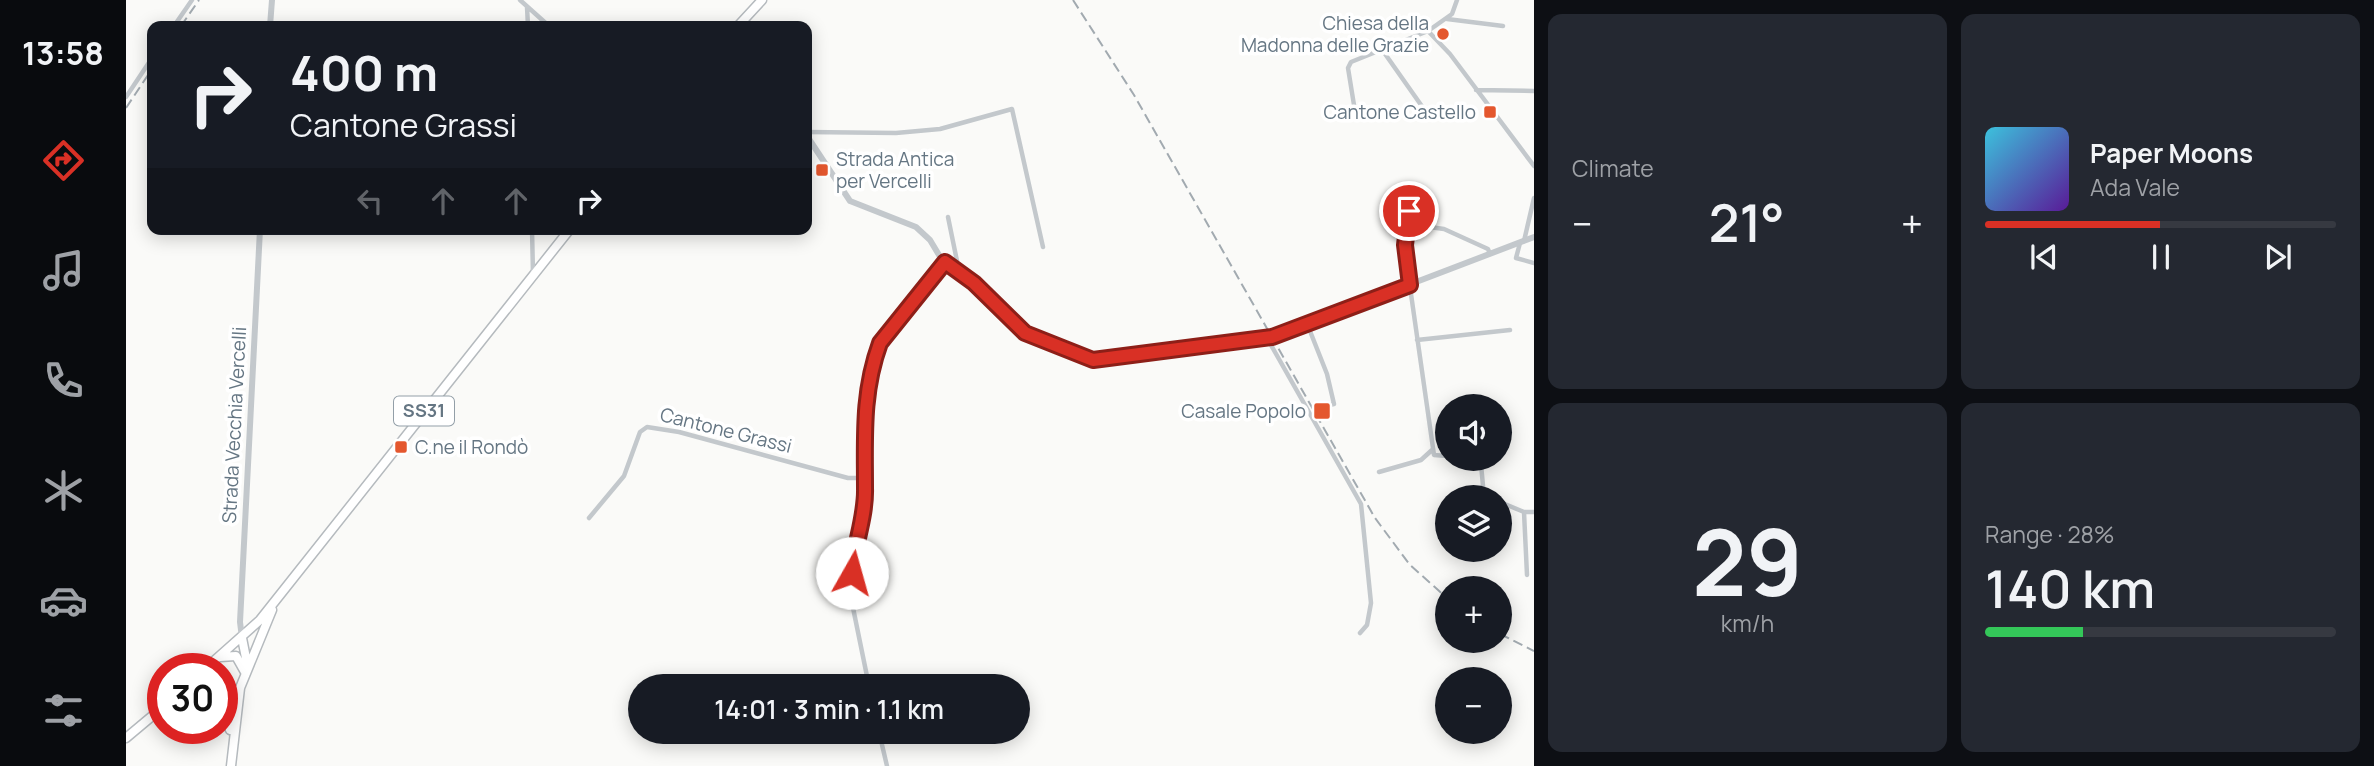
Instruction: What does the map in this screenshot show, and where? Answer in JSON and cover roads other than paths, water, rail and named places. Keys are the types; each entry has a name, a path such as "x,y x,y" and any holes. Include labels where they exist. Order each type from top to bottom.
{"main road":[{"path":"743,21 762,0"},
{"name":"SS31","path":"224,653 256,624 565,235"},
{"name":"SS31","path":"238,702 246,669 279,594"},
{"path":"242,638 246,669"},
{"path":"238,659 246,669"},
{"path":"126,738 147,720"},
{"name":"SS31","path":"231,766 232,744"}],"street":[{"path":"177,21 192,0"},
{"path":"270,21 272,0"},
{"path":"520,0 543,21"},
{"path":"1354,105 1348,68 1351,62 1428,31 1446,19 1455,9 1457,0"},
{"path":"527,7 528,21"},
{"path":"1446,19 1503,26"},
{"path":"1428,31 1450,54 1534,166"},
{"path":"1383,51 1426,112"},
{"path":"126,97 147,66"},
{"path":"1476,90 1534,91"},
{"path":"812,134 940,129 1012,109 1043,247"},
{"path":"812,142 845,196 865,208 916,227 945,262 955,268 1025,333 1087,360 1270,338 1308,326 1534,237"},
{"path":"1534,198 1516,258 1534,263"},
{"path":"1409,211 1405,245 1435,456"},
{"path":"948,217 957,261 955,268"},
{"path":"1408,224 1444,229 1488,249 1490,254"},
{"name":"Strada Vecchia Vercelli","path":"242,638 240,622 260,235"},
{"path":"532,235 533,275"},
{"path":"867,674 851,598 853,552 866,487 866,394 880,343 945,262"},
{"path":"1308,326 1327,374 1334,404 1329,405"},
{"path":"1418,340 1510,330"},
{"path":"1270,338 1361,505 1371,603 1367,625 1360,634"},
{"name":"Cantone Grassi","path":"589,518 624,476 640,432 648,428 679,432 848,478 864,478"},
{"path":"1379,472 1421,460 1433,449"},
{"path":"1512,507 1524,512 1534,512"},
{"path":"1524,512 1527,575"},
{"path":"240,622 248,628 256,624"},
{"name":"Strada Vecchia Vercelli","path":"232,646 240,622"},
{"path":"882,744 887,766"}],"railway":[{"path":"184,21 199,0"},
{"path":"1073,0 1134,95 1375,518 1410,565 1435,587"},
{"path":"126,108 147,76"},
{"path":"1512,640 1534,651"}],"place":[{"name":"Chiesa della Madonna delle Grazie","path":"1443,34"},
{"name":"Cantone Castello","path":"1490,112"},
{"name":"Strada Antica per Vercelli","path":"822,170"},
{"name":"Casale Popolo","path":"1322,411"},
{"name":"C.ne il Rondò","path":"401,447"}]}
